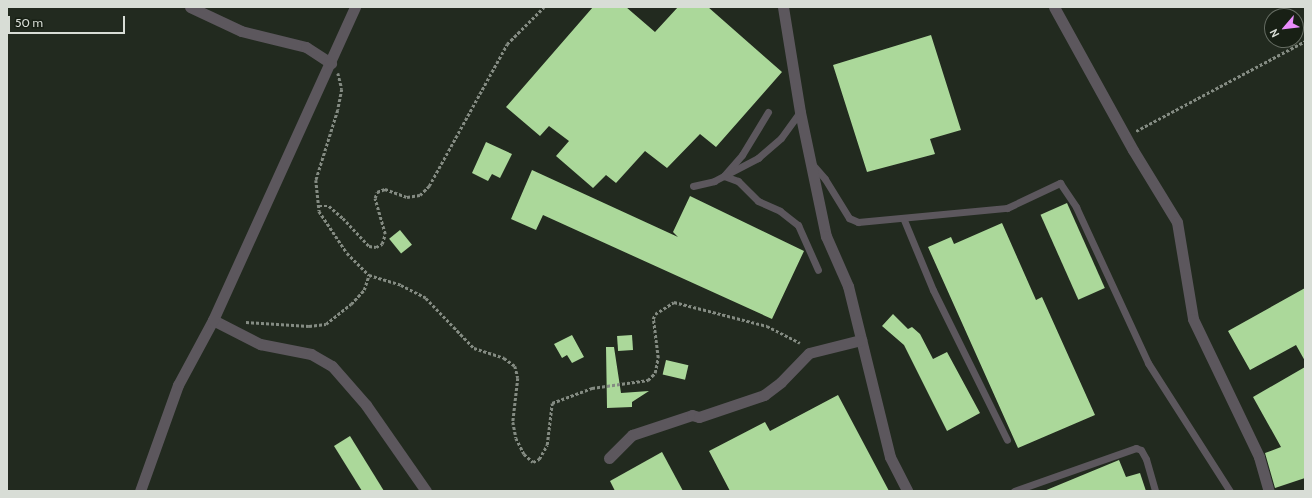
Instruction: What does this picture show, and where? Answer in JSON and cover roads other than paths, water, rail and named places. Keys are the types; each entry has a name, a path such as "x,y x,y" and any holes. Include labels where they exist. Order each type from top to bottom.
{"street":[{"path":"190,7 241,32 306,47 331,63"},
{"path":"140,491 178,385 213,320 331,63 355,7"},
{"path":"783,7 809,160 826,236 848,286 860,340 890,457 907,491"},
{"path":"1054,7 1127,136 1133,150 1177,222 1193,320 1259,457 1269,491"},
{"path":"213,320 260,344 311,354 332,366 366,405 426,491"},
{"path":"609,458 632,435 692,415 699,417 764,395 781,382 808,353 860,340"}],"lane":[{"path":"724,176 742,155 768,112"},
{"path":"693,186 724,176 758,158 781,138 800,112"},
{"path":"809,160 825,179 849,218 858,222 904,220 1007,208 1060,183 1076,207 1103,262 1148,362 1230,491"},
{"path":"724,176 738,181 758,201 780,211 798,225 818,270"},
{"path":"904,220 933,290 1007,440"},
{"path":"1014,491 1136,448 1141,450 1146,459 1155,491"}]}
